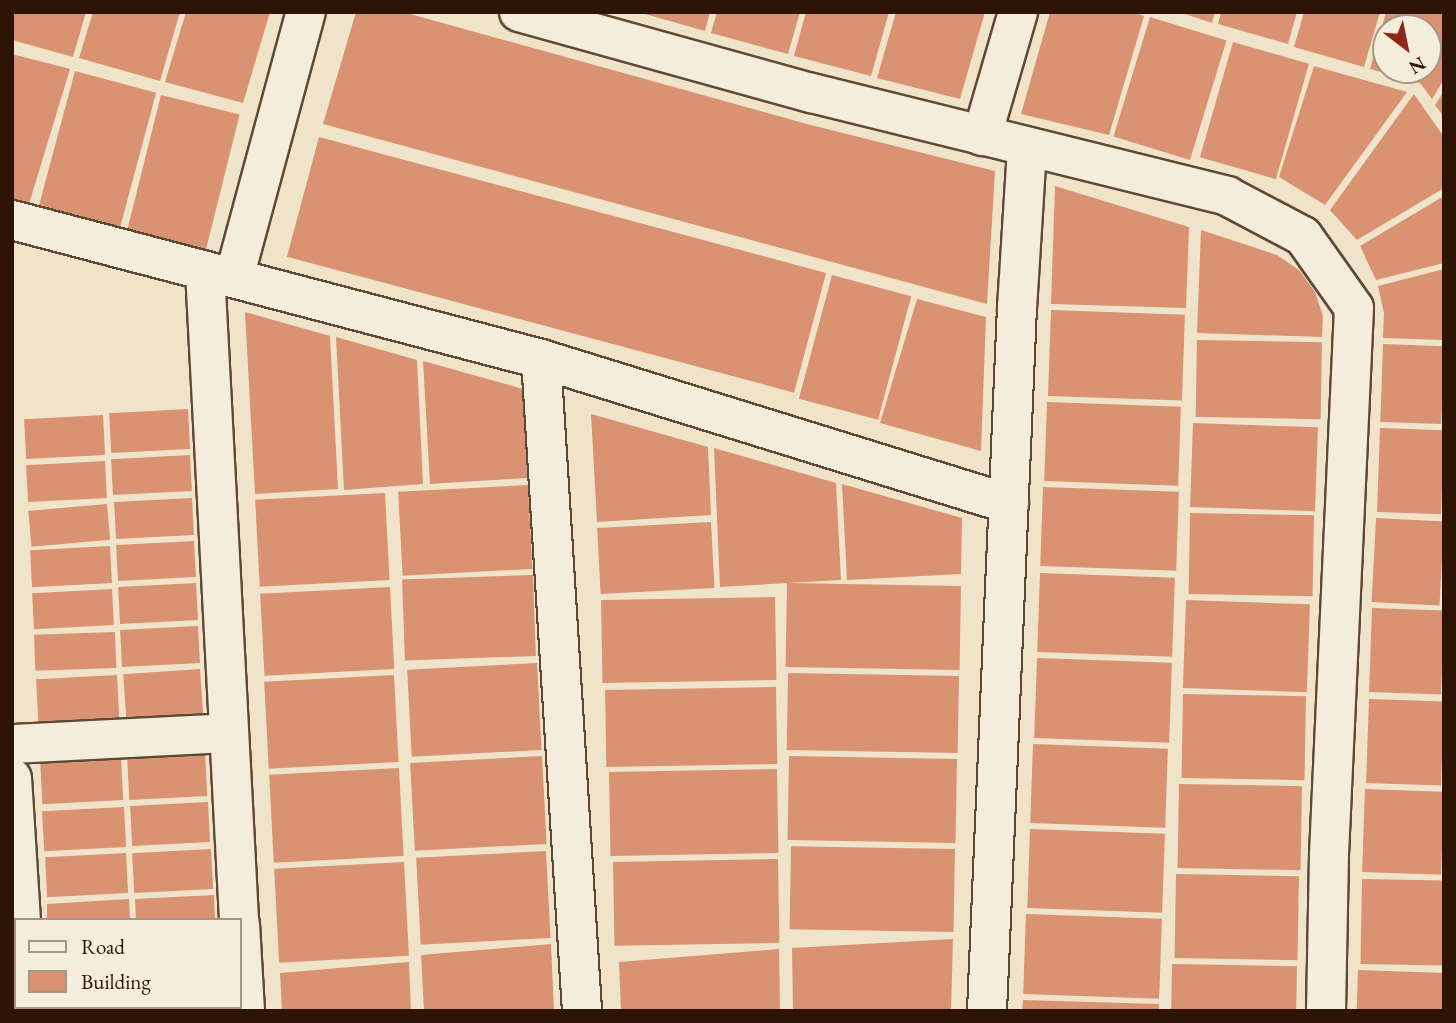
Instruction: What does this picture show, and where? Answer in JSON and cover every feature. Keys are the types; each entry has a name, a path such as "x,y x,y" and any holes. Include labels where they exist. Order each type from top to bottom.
{"street":[{"path":"240,918 228,733 219,274 306,12"},
{"path":"519,12 812,93 1227,195 1303,236 1354,309 1329,855 1326,1011"},
{"path":"982,136 1018,12"},
{"path":"987,1011 1027,148"},
{"path":"12,220 541,359 1009,504"},
{"path":"541,359 582,1011"},
{"path":"12,744 228,733"},
{"path":"12,778 21,918"},
{"path":"242,958 245,1011"}],"building":[{"path":"12,12 86,12 73,57 12,40"},
{"path":"93,12 180,12 160,81 79,58"},
{"path":"186,12 270,12 243,103 165,82"},
{"path":"356,12 403,12 807,124 995,171 987,304 323,124"},
{"path":"638,12 710,12 705,31"},
{"path":"717,12 800,12 788,54 711,33"},
{"path":"806,12 889,12 871,76 794,56"},
{"path":"896,12 985,12 960,99 877,78"},
{"path":"1050,12 1132,12 1144,16 1109,135 1021,114"},
{"path":"1179,12 1215,12 1212,23"},
{"path":"1221,12 1297,12 1288,44 1218,24"},
{"path":"1304,12 1380,12 1372,14 1372,40 1364,67 1294,47"},
{"path":"1386,12 1444,12 1442,82 1442,14"},
{"path":"1150,17 1227,40 1190,160 1113,137"},
{"path":"1233,42 1309,64 1276,179 1200,157"},
{"path":"12,54 70,69 29,204 12,199"},
{"path":"1314,66 1407,92 1325,205 1279,177"},
{"path":"75,71 156,93 120,229 39,207"},
{"path":"1421,84 1441,84 1432,99"},
{"path":"1444,91 1444,117 1435,105"},
{"path":"1414,94 1444,137 1444,188 1357,240 1330,210"},
{"path":"161,95 240,115 206,250 127,231"},
{"path":"319,137 826,273 794,393 287,257"},
{"path":"1055,186 1189,227 1186,308 1051,304"},
{"path":"1444,196 1444,263 1376,280 1360,246"},
{"path":"1201,230 1277,255 1299,270 1315,292 1323,316 1322,337 1197,333"},
{"path":"1444,269 1444,340 1383,338 1384,313 1378,286"},
{"path":"832,275 911,296 878,420 799,399"},
{"path":"917,299 986,317 981,451 880,423"},
{"path":"1051,310 1185,315 1182,401 1048,396"},
{"path":"245,312 330,336 338,489 255,494"},
{"path":"336,337 417,360 423,484 344,490"},
{"path":"1197,340 1322,342 1321,419 1196,417"},
{"path":"1383,344 1444,346 1441,424 1380,422"},
{"path":"423,361 523,389 528,478 430,484"},
{"path":"1047,402 1181,407 1178,486 1044,481"},
{"path":"188,409 190,449 111,453 109,413"},
{"path":"591,414 708,447 711,515 597,522"},
{"path":"103,415 105,455 26,459 24,419"},
{"path":"1193,423 1318,427 1315,511 1190,507"},
{"path":"1380,428 1444,430 1441,514 1377,512"},
{"path":"714,448 836,483 841,580 720,587"},
{"path":"190,455 192,491 113,495 111,459"},
{"path":"105,461 107,498 28,502 26,465"},
{"path":"842,484 962,518 961,574 847,580"},
{"path":"528,485 532,569 403,576 398,492"},
{"path":"1043,487 1179,492 1176,571 1040,566"},
{"path":"385,493 390,580 260,587 255,500"},
{"path":"192,498 194,535 116,539 114,502"},
{"path":"107,504 110,540 31,547 28,511"},
{"path":"1190,513 1314,515 1313,596 1189,594"},
{"path":"1376,518 1444,522 1440,605 1372,602"},
{"path":"711,522 714,588 601,594 597,528"},
{"path":"194,541 196,577 118,581 116,545"},
{"path":"110,546 112,583 32,587 30,550"},
{"path":"1040,573 1175,578 1172,657 1037,652"},
{"path":"533,575 536,656 405,661 402,580"},
{"path":"196,583 198,620 120,624 118,587"},
{"path":"787,583 961,586 960,670 786,667"},
{"path":"390,587 394,669 264,676 260,594"},
{"path":"112,589 114,625 34,629 32,593"},
{"path":"775,597 776,680 602,683 601,600"},
{"path":"1186,600 1310,604 1307,692 1183,688"},
{"path":"1372,608 1444,611 1441,694 1369,692"},
{"path":"198,626 200,663 122,667 120,630"},
{"path":"115,632 116,668 35,671 34,635"},
{"path":"1037,658 1172,663 1169,743 1034,738"},
{"path":"537,663 542,750 412,757 407,670"},
{"path":"200,669 203,715 126,720 123,674"},
{"path":"788,673 959,676 958,753 787,750"},
{"path":"117,675 119,720 38,724 36,679"},
{"path":"394,675 399,762 269,769 264,682"},
{"path":"776,687 777,764 606,767 605,690"},
{"path":"1183,694 1306,696 1305,780 1182,778"},
{"path":"1369,699 1444,702 1441,786 1366,783"},
{"path":"1033,744 1168,749 1165,828 1030,823"},
{"path":"205,753 207,796 129,800 127,757"},
{"path":"542,756 547,844 415,851 410,763"},
{"path":"789,756 957,759 956,843 788,840"},
{"path":"121,757 123,800 42,804 40,761"},
{"path":"399,768 404,856 274,863 269,775"},
{"path":"777,769 778,853 610,856 609,772"},
{"path":"1179,784 1302,786 1301,870 1178,868"},
{"path":"1365,789 1444,792 1441,875 1362,872"},
{"path":"208,802 210,842 132,846 130,806"},
{"path":"124,807 126,847 44,851 42,811"},
{"path":"1030,829 1165,834 1162,913 1027,908"},
{"path":"791,846 955,849 954,932 790,929"},
{"path":"211,849 213,889 134,893 132,853"},
{"path":"546,851 551,938 421,945 416,858"},
{"path":"126,853 128,893 47,897 45,857"},
{"path":"778,859 779,943 614,946 613,862"},
{"path":"404,862 409,956 279,963 274,869"},
{"path":"1176,874 1299,876 1298,960 1175,958"},
{"path":"1362,879 1444,880 1443,965 1361,964"},
{"path":"214,895 215,918 136,918 135,899"},
{"path":"129,899 130,918 47,918 47,904"},
{"path":"1026,914 1162,919 1159,999 1023,994"},
{"path":"953,939 951,1011 793,1011 792,948"},
{"path":"551,944 554,1011 424,1011 421,955"},
{"path":"779,949 780,1011 621,1011 619,962"},
{"path":"409,962 411,1011 282,1011 280,973"},
{"path":"1172,964 1297,966 1296,1011 1171,1011"},
{"path":"1358,970 1444,973 1443,1011 1357,1011"},
{"path":"1023,1000 1159,1004 1159,1011 1022,1011"},
{"path":"52,1009 135,1009 135,1011"},
{"path":"140,1009 221,1009 221,1011"}]}
